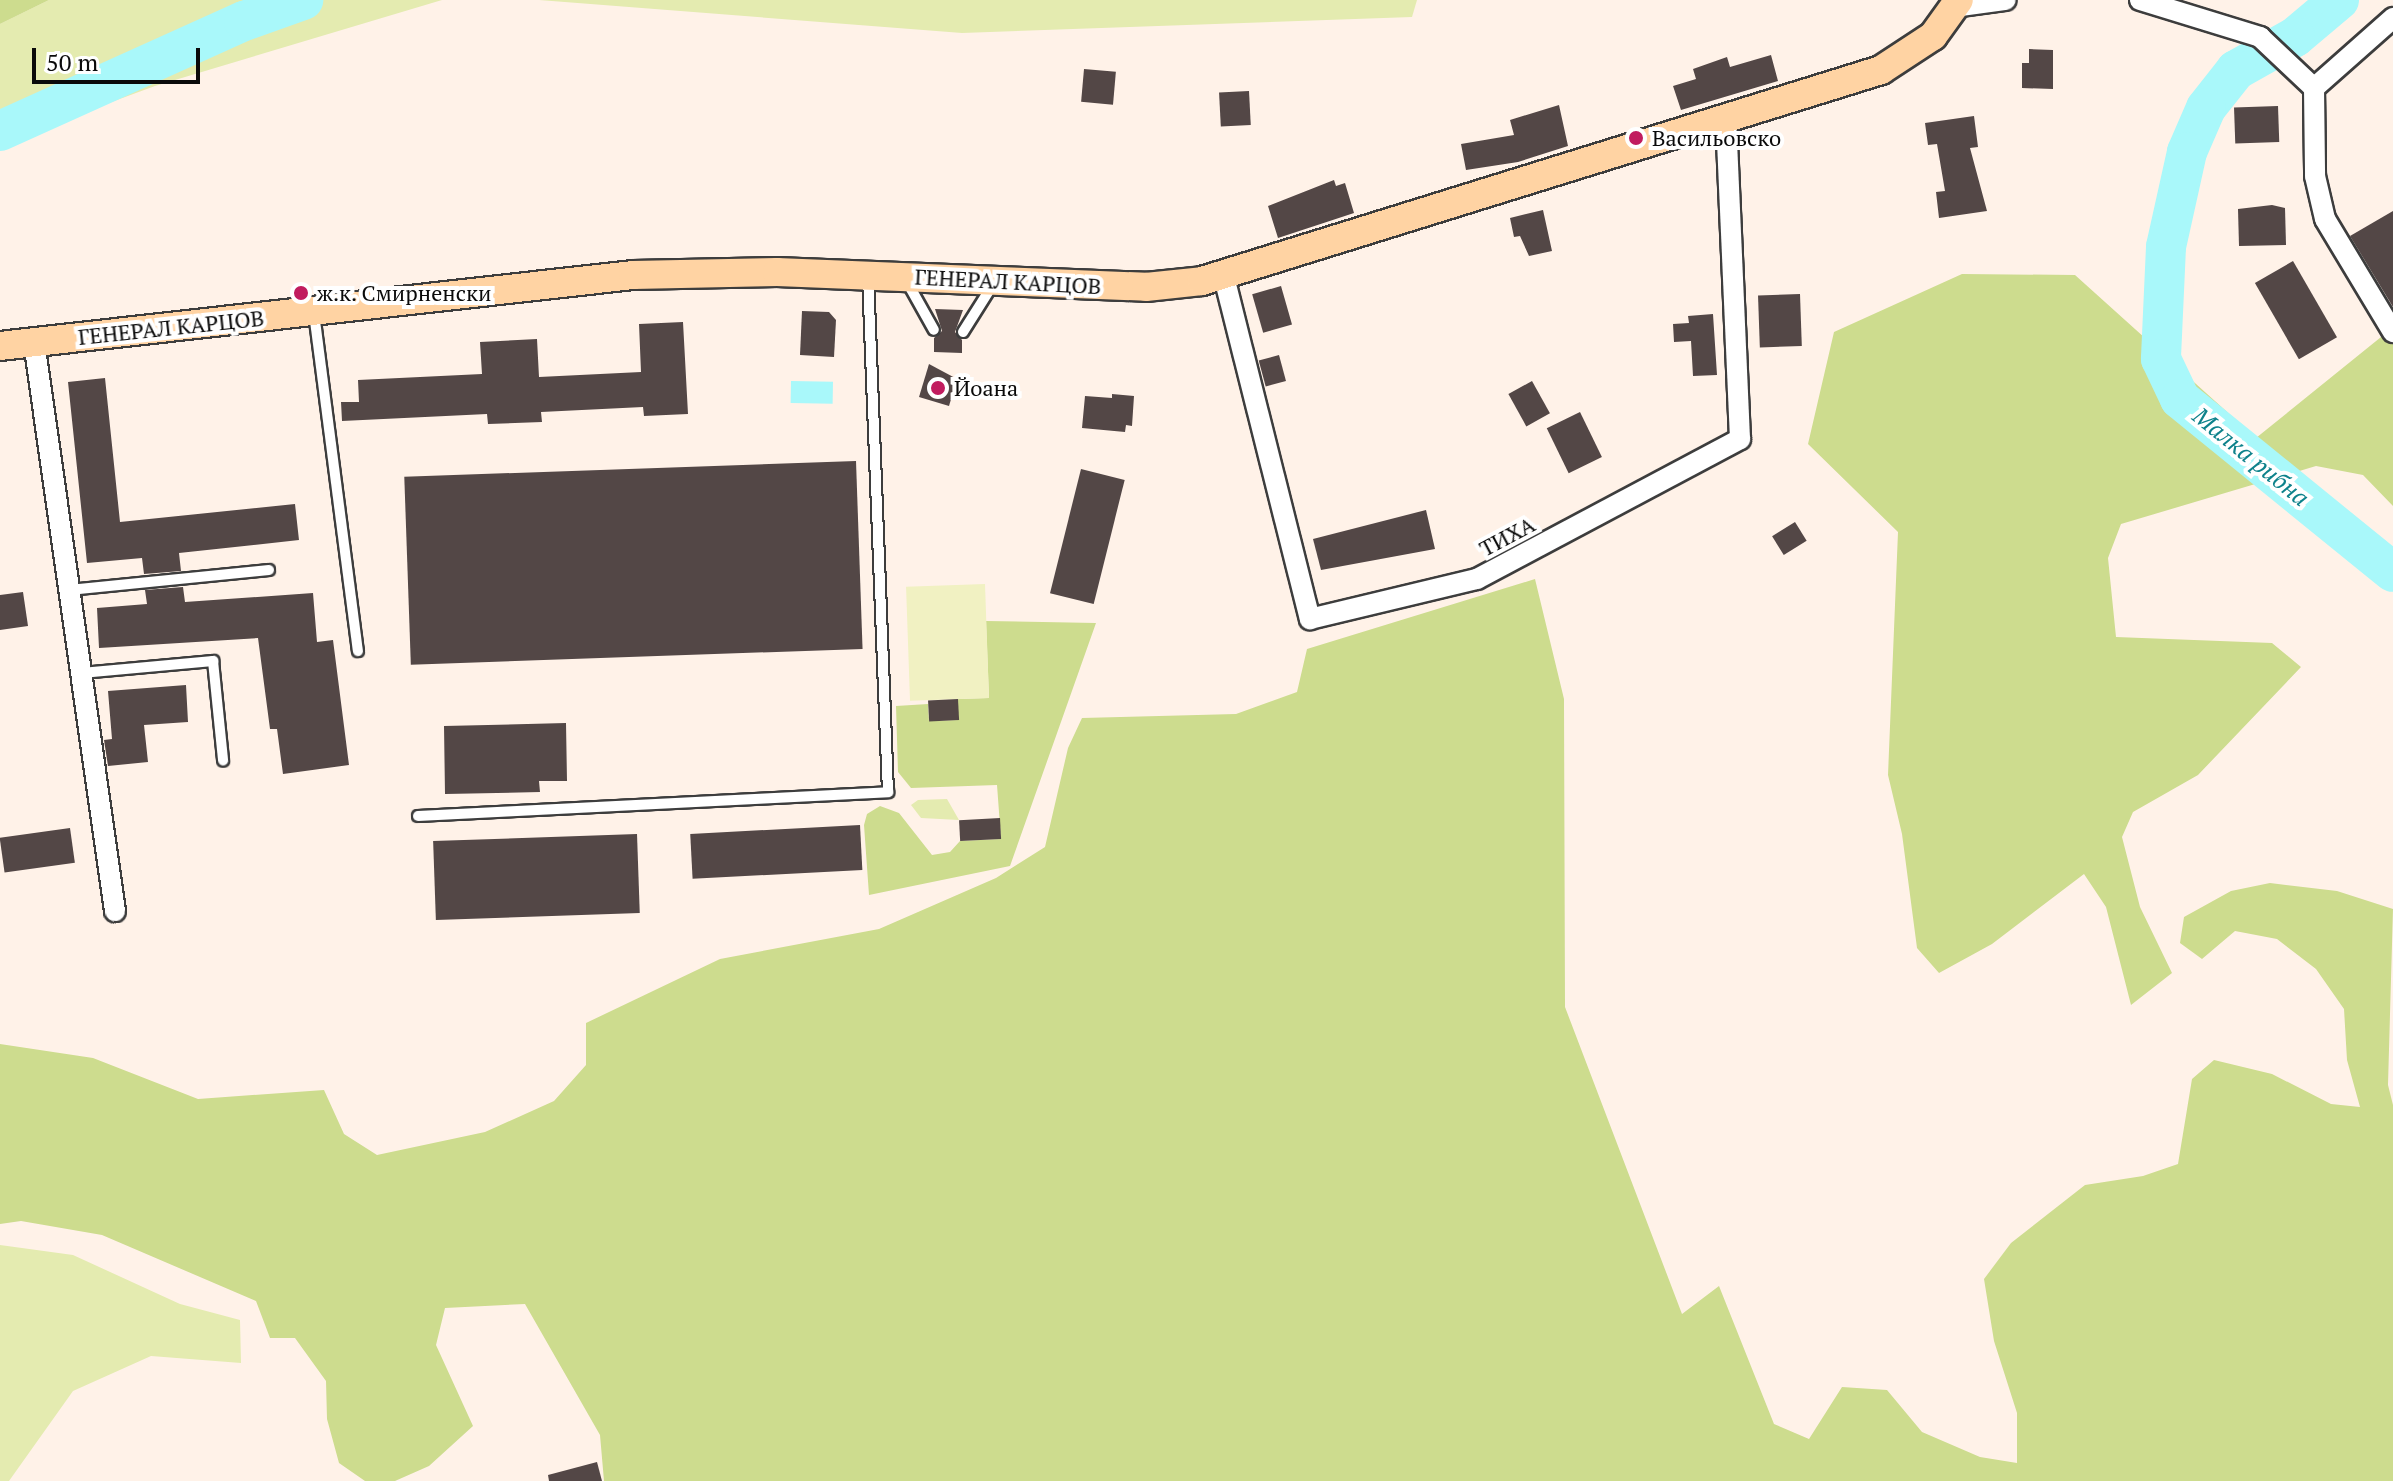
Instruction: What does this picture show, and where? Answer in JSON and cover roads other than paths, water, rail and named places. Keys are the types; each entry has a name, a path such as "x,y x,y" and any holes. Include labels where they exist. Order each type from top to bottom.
{"main road":[{"name":"ГЕНЕРАЛ КАРЦОВ","path":"0,346 633,275 868,274 1146,287 1224,277 1900,62 1933,36 1956,4"}],"street":[{"path":"1956,4 2006,0"},
{"path":"2140,0 2260,37 2314,88 2315,176 2325,219 2393,332"},
{"path":"2314,88 2393,18"},
{"name":"ТИХА","path":"1224,277 1310,619 1477,579 1740,439 1726,119"},
{"path":"34,342 115,911"}],"lane":[{"path":"418,816 888,792 868,274"},
{"path":"904,276 934,330"},
{"path":"963,332 995,281"},
{"path":"313,311 358,651"},
{"path":"69,590 269,570"},
{"path":"81,673 213,661 223,760"}],"water":[{"path":"791,381 833,382 833,404 791,403"}],"waterway":[{"path":"0,131 244,21 303,0"},
{"name":"Малка рибна","path":"2339,0 2295,37 2236,70 2206,108 2187,152 2166,247 2161,359 2180,399 2393,572"}],"place":[{"name":"Васильовско","path":"1636,138"},
{"name":"ж.к. Смирненски","path":"301,293"},
{"name":"Йоана","path":"938,388"}]}
